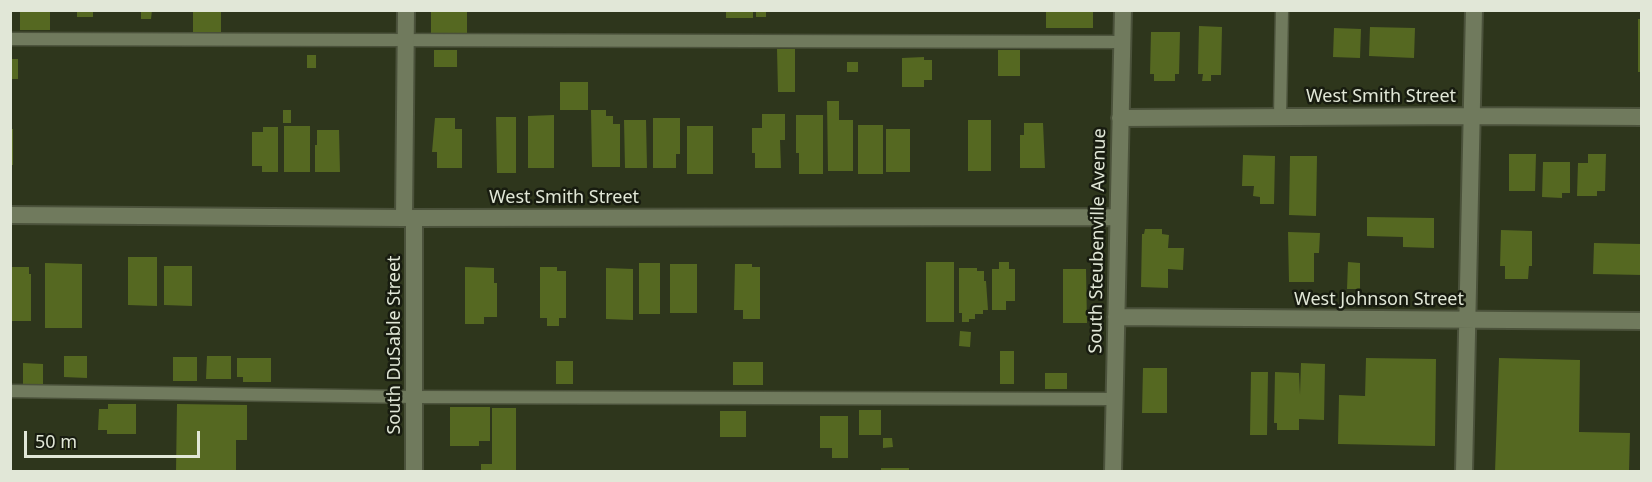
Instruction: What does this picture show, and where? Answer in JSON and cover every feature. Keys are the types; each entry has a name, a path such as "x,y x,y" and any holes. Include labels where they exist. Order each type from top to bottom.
{"street":[{"name":"South DuSable Street","path":"406,10 409,218 415,397 414,471"},
{"name":"South Steubenville Avenue","path":"1113,471 1123,10"},
{"path":"1464,471 1474,10"},
{"name":"West Smith Street","path":"1120,118 1641,117"},
{"name":"West Smith Street","path":"10,215 409,218 1118,217"},
{"name":"West Johnson Street","path":"1116,317 1641,321"}],"lane":[{"path":"1280,117 1282,10"},
{"path":"10,39 405,42 1122,42"},
{"path":"10,391 415,397 1114,399"}],"building":[{"path":"20,10 50,10 50,30 20,30"},
{"path":"77,10 93,10 93,17 77,17"},
{"path":"141,10 152,10 151,19 141,19"},
{"path":"193,10 221,10 221,32 193,32"},
{"path":"431,10 467,10 467,33 431,33"},
{"path":"726,10 753,10 753,18 726,18"},
{"path":"756,10 766,10 766,17 756,17"},
{"path":"1046,10 1093,10 1093,28 1046,28"},
{"path":"1638,19 1642,19 1642,72 1638,72"},
{"path":"1199,26 1222,27 1221,75 1211,75 1211,81 1202,81 1203,74 1198,74"},
{"path":"1370,27 1415,28 1414,58 1369,56"},
{"path":"1334,28 1361,29 1360,58 1333,57"},
{"path":"1151,32 1180,32 1179,74 1175,74 1175,81 1154,81 1154,74 1150,74"},
{"path":"777,49 795,49 795,92 778,92"},
{"path":"434,50 457,50 457,67 434,67"},
{"path":"998,50 1020,50 1020,76 998,76"},
{"path":"307,55 316,55 316,68 307,68"},
{"path":"924,57 924,60 932,60 932,80 924,80 924,87 902,87 902,58"},
{"path":"10,59 18,59 18,79 10,79"},
{"path":"847,62 858,62 858,72 847,72"},
{"path":"560,82 588,82 588,110 560,110"},
{"path":"827,101 839,101 839,120 853,120 853,171 828,171"},
{"path":"283,110 291,110 291,123 283,123"},
{"path":"591,110 606,110 606,116 613,116 613,124 620,124 620,167 592,167"},
{"path":"762,114 785,114 785,140 780,140 781,168 755,168 755,153 752,153 752,128 762,128"},
{"path":"554,115 554,168 528,168 528,116"},
{"path":"796,115 823,115 823,174 799,174 799,153 796,153"},
{"path":"496,117 516,117 516,173 497,173"},
{"path":"435,118 455,118 455,129 462,129 462,168 437,168 437,152 432,152"},
{"path":"653,118 680,118 680,154 676,154 676,168 653,168"},
{"path":"624,120 646,120 647,168 625,168"},
{"path":"968,120 991,120 991,171 968,171"},
{"path":"1024,123 1043,123 1045,168 1020,168 1020,135 1024,135"},
{"path":"858,125 883,125 883,174 858,174"},
{"path":"284,126 310,126 310,172 284,172"},
{"path":"687,126 713,126 713,174 687,174"},
{"path":"263,127 278,127 278,172 262,172 262,166 252,166 252,132 263,132"},
{"path":"10,129 13,129 13,165 10,165"},
{"path":"886,129 910,129 910,172 886,172"},
{"path":"317,130 339,130 340,172 315,172"},
{"path":"1509,154 1536,154 1535,191 1509,191"},
{"path":"1588,154 1606,154 1605,191 1597,191 1597,196 1577,196 1578,163 1588,163"},
{"path":"1243,155 1275,156 1274,204 1260,204 1260,197 1253,196 1254,186 1242,186"},
{"path":"1290,156 1317,156 1316,216 1289,215"},
{"path":"1543,162 1570,162 1570,193 1562,193 1562,198 1542,197"},
{"path":"1367,217 1434,218 1434,248 1403,247 1403,237 1367,236"},
{"path":"1145,229 1162,229 1162,234 1169,235 1168,248 1184,248 1183,270 1168,269 1168,288 1141,287 1142,234"},
{"path":"1501,230 1532,231 1532,266 1529,266 1528,279 1505,279 1505,266 1500,266"},
{"path":"1288,232 1320,233 1319,253 1314,253 1314,282 1289,282"},
{"path":"1594,243 1642,244 1642,275 1593,274"},
{"path":"128,257 157,257 157,306 128,305"},
{"path":"926,262 954,262 954,322 926,322"},
{"path":"999,262 1009,262 1009,269 1015,269 1015,301 1006,301 1006,310 992,310 992,269 999,269"},
{"path":"1348,262 1360,263 1360,289 1347,289"},
{"path":"45,263 82,264 82,328 45,328"},
{"path":"639,263 660,263 660,314 639,314"},
{"path":"670,264 697,264 697,313 670,313"},
{"path":"735,264 752,264 752,267 760,267 760,319 743,319 743,310 734,310"},
{"path":"164,266 192,266 192,306 164,305"},
{"path":"10,267 29,267 31,321 10,321"},
{"path":"465,267 494,268 494,283 497,283 497,317 484,317 484,324 465,324"},
{"path":"540,267 557,267 557,271 566,271 566,318 559,318 559,326 547,326 547,318 540,318"},
{"path":"606,268 633,269 633,320 606,319"},
{"path":"959,268 977,268 977,271 984,271 984,281 986,281 988,310 983,310 983,314 975,314 975,319 969,319 969,322 962,322 962,313 959,313"},
{"path":"1063,269 1086,269 1087,323 1063,323"},
{"path":"960,331 971,332 970,347 959,346"},
{"path":"1000,351 1014,351 1014,384 1000,384"},
{"path":"64,356 87,356 87,378 64,377"},
{"path":"207,356 231,356 231,379 206,379"},
{"path":"173,357 197,357 197,381 173,381"},
{"path":"237,358 271,358 271,382 243,382 243,377 237,377"},
{"path":"1366,358 1436,359 1435,446 1338,444 1339,395 1365,396"},
{"path":"1499,358 1580,360 1579,432 1630,433 1629,472 1495,472"},
{"path":"556,361 573,361 573,384 556,384"},
{"path":"733,362 763,362 763,385 733,385"},
{"path":"23,363 43,364 43,387 23,387"},
{"path":"1301,363 1325,364 1324,420 1299,419 1299,430 1277,430 1277,423 1274,423 1275,372 1299,373 1300,395"},
{"path":"1143,368 1167,368 1167,413 1142,413"},
{"path":"1251,372 1268,372 1267,435 1250,435"},
{"path":"1045,373 1067,373 1067,389 1045,389"},
{"path":"108,404 136,404 136,434 107,434 107,430 98,430 99,409 108,409"},
{"path":"177,404 247,405 247,440 236,440 236,472 176,472"},
{"path":"450,407 490,407 490,441 479,441 479,446 450,446"},
{"path":"492,408 516,408 516,472 481,472 481,464 492,464"},
{"path":"859,410 881,410 881,435 859,435"},
{"path":"720,411 746,411 746,437 720,437"},
{"path":"820,416 848,416 848,458 832,458 832,448 820,448"},
{"path":"883,438 892,438 893,447 883,448"},
{"path":"65,439 75,439 75,450 65,450"},
{"path":"881,468 909,468 909,472 881,472"}]}
